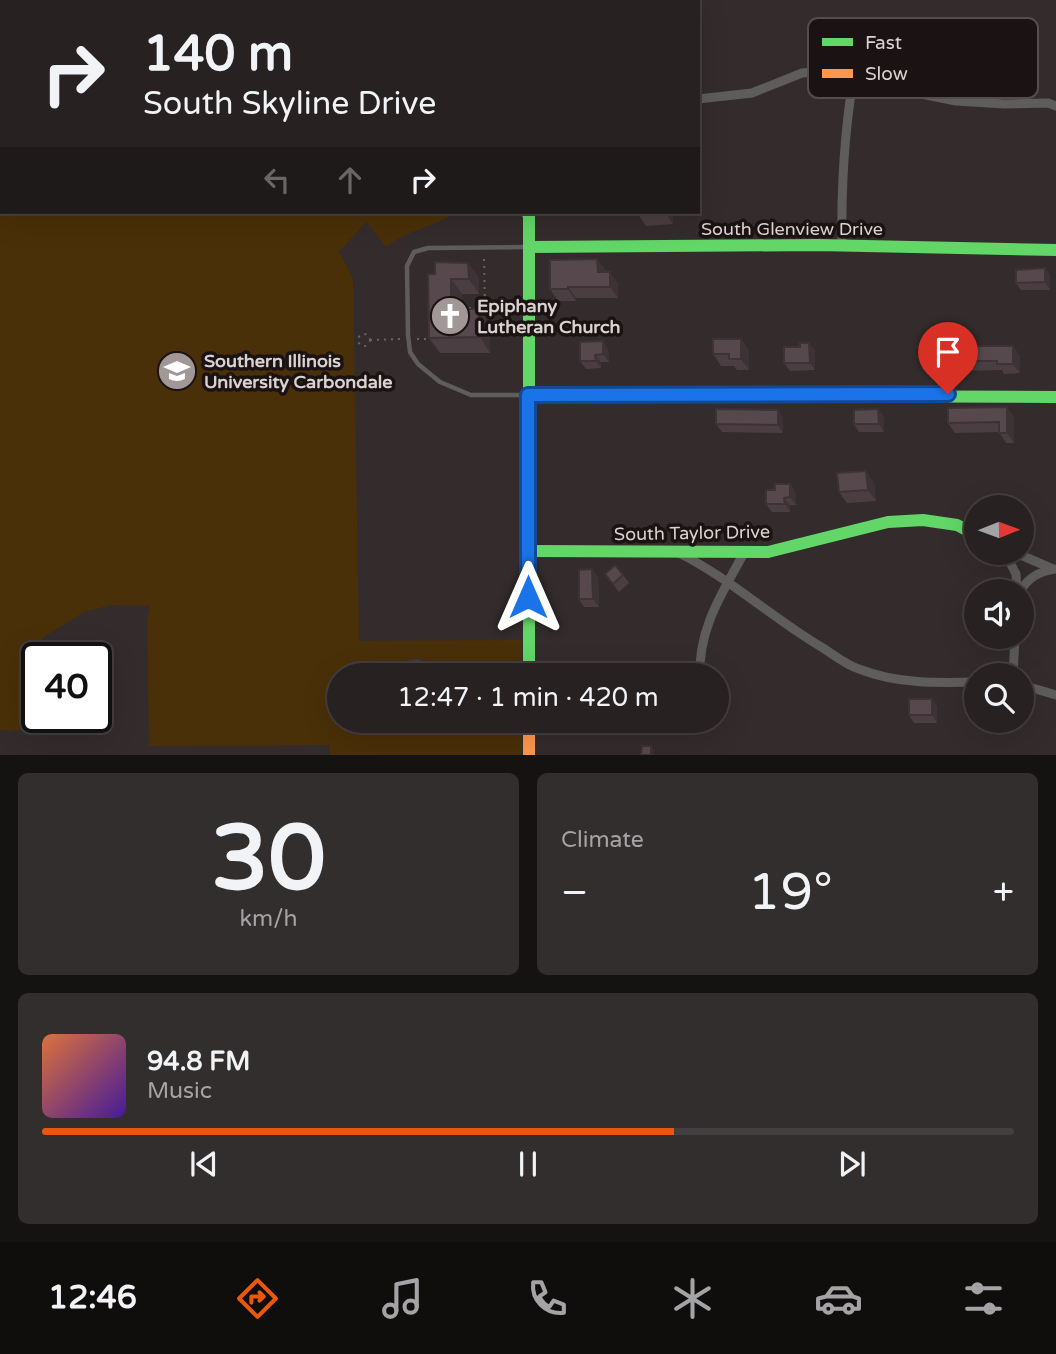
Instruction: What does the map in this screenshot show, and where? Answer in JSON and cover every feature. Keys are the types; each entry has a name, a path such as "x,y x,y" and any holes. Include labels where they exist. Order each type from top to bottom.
{"street":[{"path":"700,99 752,93 808,72"},
{"path":"842,245 844,132 849,98"},
{"path":"941,98 1004,104 1048,103 1056,106"},
{"path":"528,663 529,214"},
{"name":"South Glenview Drive","path":"529,247 842,245 1056,250"},
{"path":"528,395 948,394 1056,397"},
{"name":"South Taylor Drive","path":"528,551 768,552 888,522 923,520 964,528"},
{"path":"700,663 704,634 745,551"},
{"path":"677,552 702,564 796,633 837,659 859,669 905,681 964,682"},
{"path":"1034,560 1055,569"},
{"path":"1030,579 1055,569"},
{"path":"1034,689 1056,695"},
{"path":"529,733 529,755"}],"lane":[{"path":"528,395 483,396 454,389 440,382 418,364 410,352 408,339 407,266 414,253 428,248 529,247"}],"path":[{"path":"462,308 485,308 484,257"},
{"path":"469,308 470,316"},
{"path":"370,340 429,339"}],"shaded area":[{"name":"Southern Illinois University Carbondale","path":"0,214 453,214 386,247 366,222 339,252 353,279 359,641 522,640 522,663 327,663 327,733 521,733 522,755 330,755 330,745 149,746 147,619 150,606 111,605 84,612 42,638 42,642 21,642 21,731 0,730"}],"building":[{"path":"597,259 598,272 610,272 610,287 550,289 550,260"},
{"path":"435,262 468,263 469,279 451,279 451,309 479,309 480,337 429,338 428,274 435,274"},
{"path":"1045,268 1045,282 1016,283 1016,270"},
{"path":"713,339 741,339 741,359 729,359 729,354 713,354"},
{"path":"603,341 603,354 595,355 596,361 580,361 580,342"},
{"path":"955,341 963,341 963,346 1013,346 1013,364 997,364 997,361 955,361"},
{"path":"800,343 809,343 810,363 784,363 784,347 800,347"},
{"path":"1007,407 1007,433 999,433 999,422 948,423 948,408"},
{"path":"716,409 778,410 778,425 716,424"},
{"path":"878,409 879,424 854,424 854,410"},
{"path":"866,471 868,490 839,492 837,473"},
{"path":"775,484 790,484 790,497 784,498 785,504 766,504 766,490 775,490"},
{"path":"615,565 623,575 613,584 605,574"},
{"path":"592,569 593,599 579,599 579,570"},
{"path":"420,659 420,663 409,663 409,660"},
{"path":"909,699 932,699 932,715 909,715"},
{"path":"642,746 651,746 651,755 641,755"}],"traffic: fast":[{"path":"528,214 529,663"},
{"path":"529,247 818,245 1056,250"},
{"path":"528,395 1056,397"},
{"path":"528,551 768,552 888,522 923,520 957,525 964,529"}],"traffic: slow":[{"path":"529,733 529,755"}],"place":[{"name":"Epiphany Lutheran Church","path":"450,316"},
{"name":"Southern Illinois University Carbondale","path":"177,371"}],"route":[{"path":"528,597 528,395 948,394"}]}
